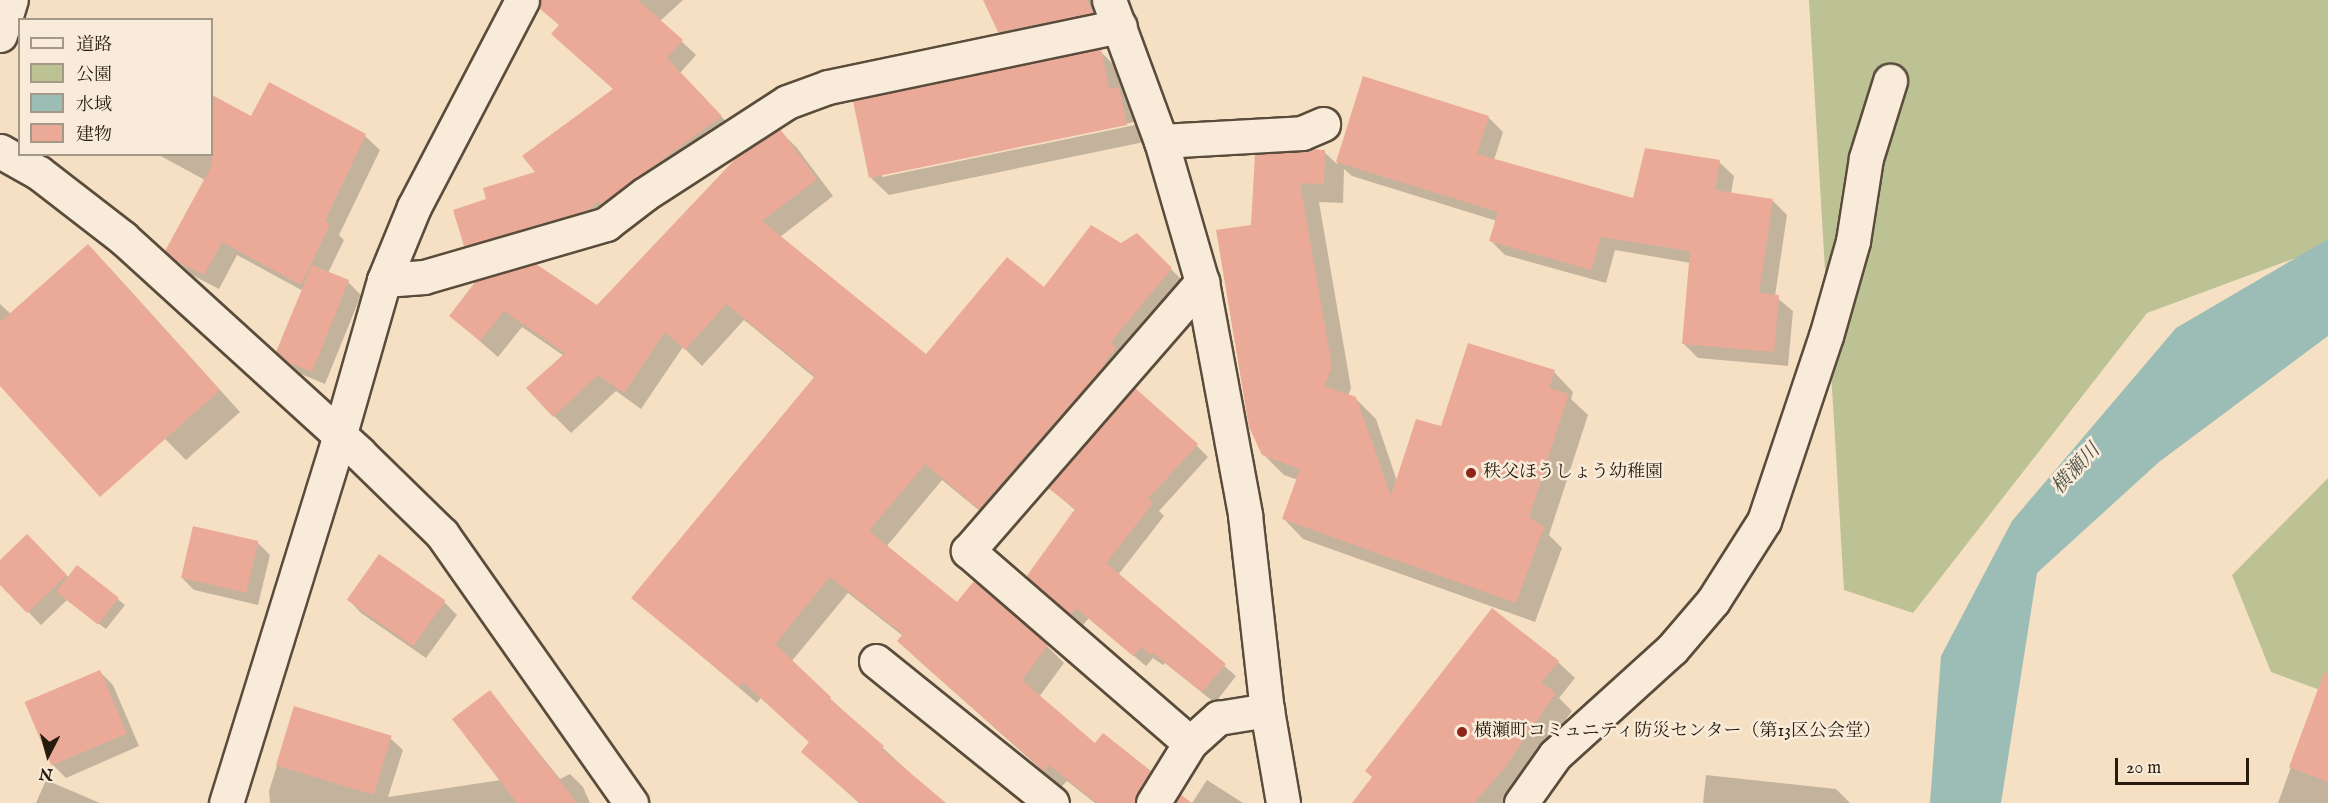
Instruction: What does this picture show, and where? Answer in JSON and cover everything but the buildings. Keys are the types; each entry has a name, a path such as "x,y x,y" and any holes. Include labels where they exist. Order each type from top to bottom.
{"street":[{"path":"0,35 11,0"},
{"path":"226,803 339,437 384,279 414,207 522,0"},
{"path":"384,279 424,277 606,224 645,194 787,102 828,87 1115,13 1161,141 1202,282 1245,516 1267,710 1282,803"},
{"path":"1521,803 1555,755 1672,649 1713,601 1764,521 1826,336 1852,241 1866,158 1890,81"},
{"path":"1161,141 1302,133 1323,124"},
{"path":"0,151 39,173 123,238 359,453 441,534 631,803"},
{"path":"1190,743 968,551 1202,282"},
{"path":"876,661 1052,803"},
{"path":"1153,803 1190,743 1218,718 1267,710"}],"green space":[{"path":"1809,0 2328,0 2328,246 2147,313 1913,613 1844,590"},
{"path":"2328,478 2328,693 2271,672 2232,575"}],"water":[{"name":"横瀬川","path":"2328,239 2328,336 2159,462 2037,573 2001,803 1930,803 1941,656 2012,521 2176,328"}],"place":[{"name":"秩父ほうしょう幼稚園","path":"1471,473"},
{"name":"横瀬町コミュニティ防災センター（第13区公会堂）","path":"1462,732"}]}
